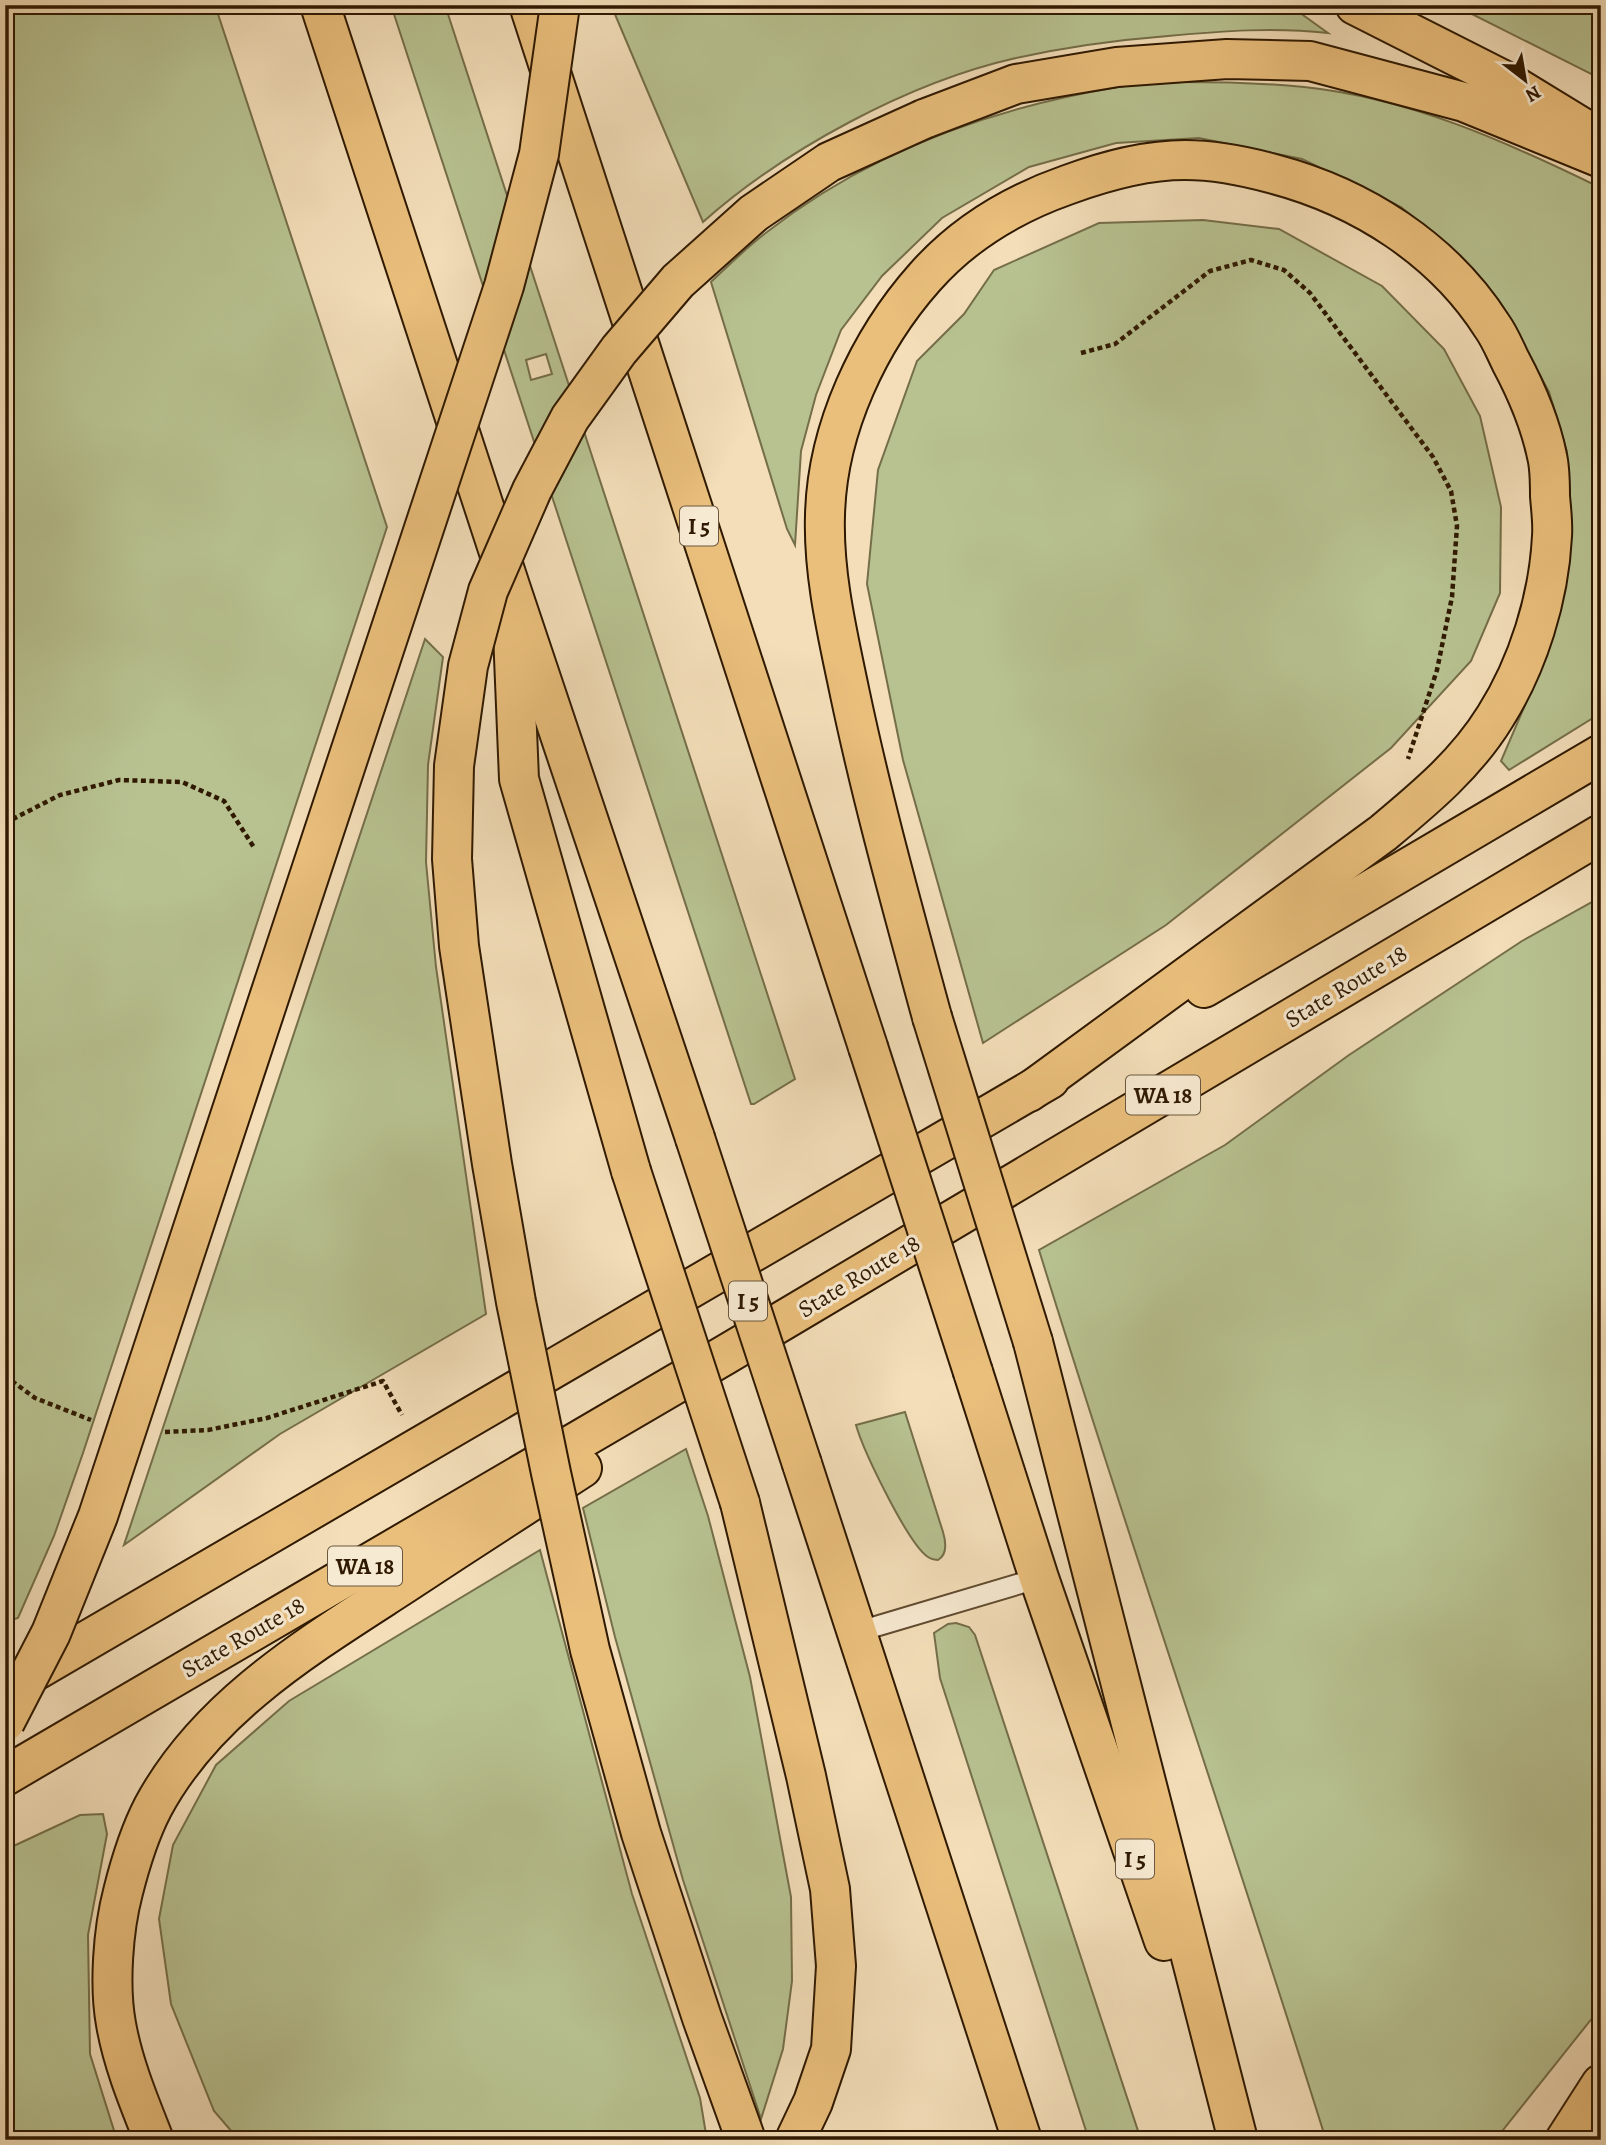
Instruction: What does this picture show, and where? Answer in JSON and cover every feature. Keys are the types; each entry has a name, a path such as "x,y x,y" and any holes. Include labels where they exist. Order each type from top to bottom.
{"highway":[{"name":"I 5","path":"320,5 511,589 695,1138 1022,2140"},
{"name":"I 5","path":"529,5 1039,1578 1232,2140"},
{"path":"5,1722 51,1633 98,1516 500,299 539,154 560,5"},
{"path":"1354,5 1511,84 1601,139"},
{"path":"746,2140 702,2018 641,1833 590,1650 516,1302 492,1164 459,946 452,859 454,766 468,666 488,591 532,490 570,418 619,350 678,281 754,213 829,162 924,119 1016,84 1117,67 1227,59 1310,61 1464,102 1601,158"},
{"path":"1029,1092 1383,833 1428,796 1465,759 1496,716 1524,661 1545,594 1552,535 1548,459 1529,396 1492,326 1459,282 1414,241 1369,212 1305,182 1242,165 1187,160 1139,163 1090,176 1036,196 992,220 947,253 913,291 880,337 845,413 828,478 825,517 829,582 866,767 932,1017 1034,1342 1238,2140"},
{"path":"511,589 519,779 631,1171 740,1503 806,1776 830,1889 836,1966 831,2049 813,2102 795,2140"},
{"name":"WA 18","path":"5,1688 1029,1092 1601,754"},
{"name":"State Route 18","path":"5,1776 725,1355 1601,834"},
{"path":"154,2140 131,2083 115,2022 113,1969 116,1918 131,1862 152,1808 178,1767 222,1718 264,1678 595,1459 725,1355"},
{"path":"1565,2140 1601,2084"}],"lane":[{"path":"857,1632 1039,1578"}],"path":[{"path":"1081,353 1115,344 1210,271 1251,260 1284,270 1310,293 1433,457 1451,491 1457,526 1452,597 1437,670 1404,770"},
{"path":"5,823 60,795 119,780 182,782 225,801 255,849"},
{"path":"5,1376 35,1398 97,1422"},
{"path":"156,1433 208,1430 267,1419 383,1381 420,1446"}],"green space":[{"path":"14,5 215,5 387,527 83,1453 54,1536 18,1618 5,1622 5,30"},
{"path":"391,5 445,5 795,1079 751,1104","holes":["546,354 552,374 531,380 526,360"]},
{"path":"611,5 1289,5 1328,33 1248,30 1130,40 1035,54 975,69 891,101 809,145 735,195 703,222"},
{"path":"1454,5 1601,5 1601,79"},
{"path":"1182,82 1304,87 1382,101 1457,124 1530,154 1601,188 1601,713 1509,770 1501,761 1537,677 1568,524 1567,452 1549,392 1509,318 1451,247 1401,207 1302,159 1199,138 1116,143 1029,167 942,218 882,276 841,330 816,395 801,451 795,545 787,529 711,282 738,256 806,204 889,157 933,138 1024,107 1071,96 1126,86"},
{"path":"1203,220 1279,229 1382,286 1444,349 1480,416 1501,507 1500,593 1471,661 1391,748 1166,925 983,1043 903,760 867,584 878,470 917,361 964,314 994,270 1099,223"},
{"path":"425,639 443,657 428,765 426,862 436,967 486,1314 280,1434 124,1545"},
{"path":"1601,897 1601,2007 1495,2140 1326,2140 1039,1250 1225,1145 1349,1055 1522,941"},
{"path":"905,1412 944,1536 945,1551 938,1560 928,1557 919,1549 898,1516 856,1425"},
{"path":"686,1449 708,1516 750,1677 791,1897 792,1981 783,2049 761,2119 683,1880 615,1637 583,1508"},
{"path":"540,1550 632,1894 700,2098 707,2140 239,2140 214,2111 171,2004 159,1919 173,1845 216,1765 289,1701"},
{"path":"956,1623 969,1627 975,1635 1141,2140 1089,2140 940,1678 934,1633 948,1624"},
{"path":"103,1814 107,1834 88,1935 90,2054 117,2140 5,2140 5,1850 80,1815"}]}
